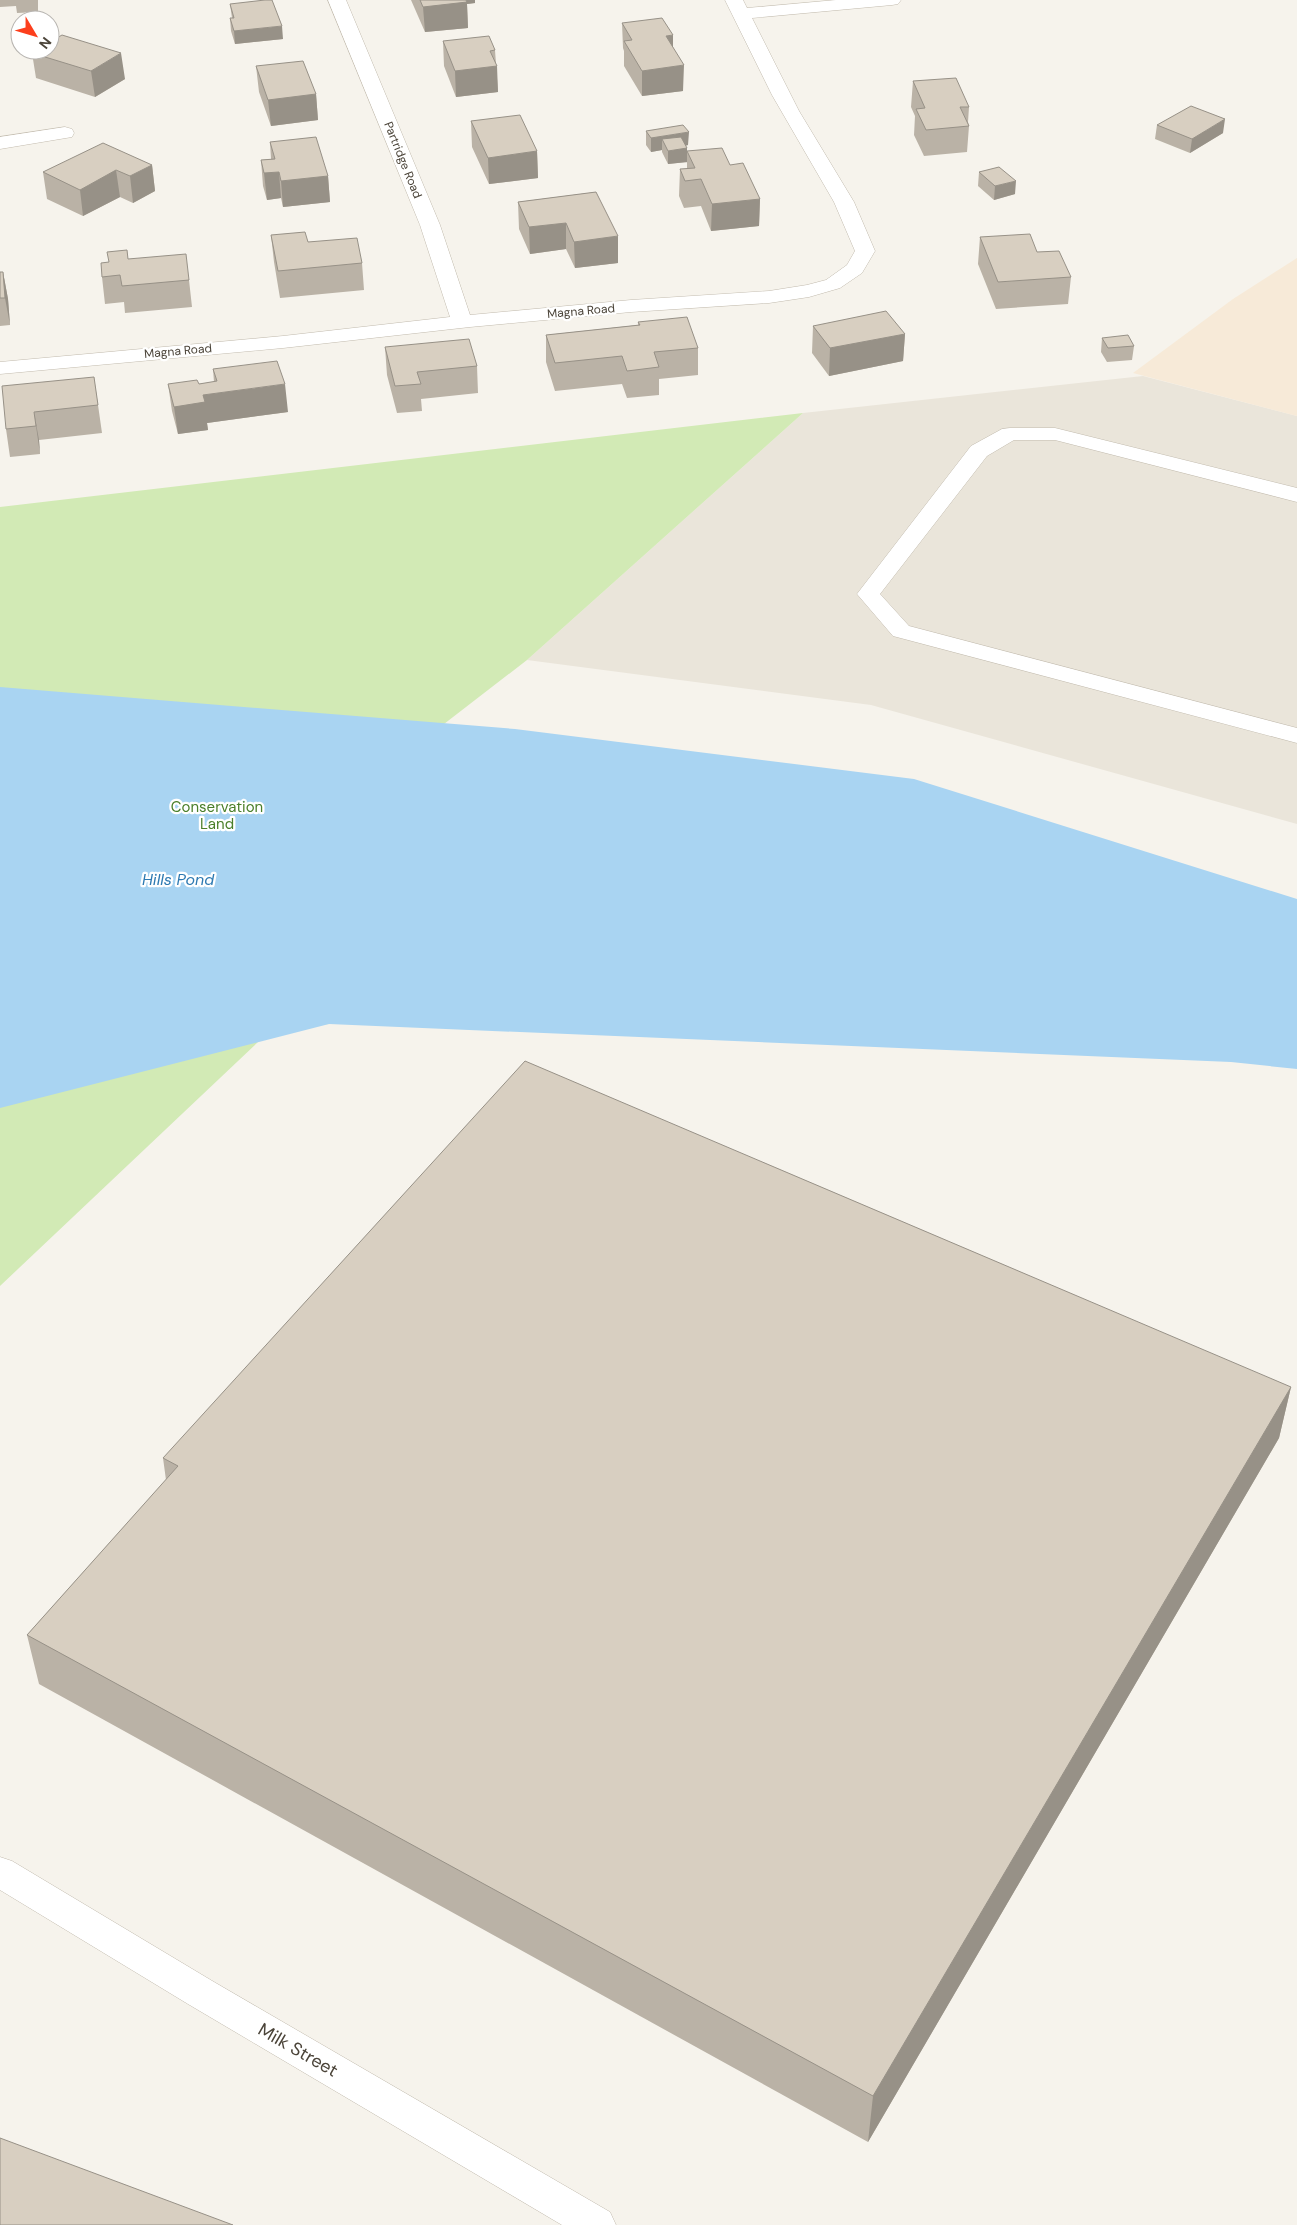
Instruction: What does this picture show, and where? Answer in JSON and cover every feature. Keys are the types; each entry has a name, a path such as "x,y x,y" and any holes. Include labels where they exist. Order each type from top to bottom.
{"street":[{"name":"Partridge Road","path":"338,0 430,225 462,322"},
{"path":"738,7 892,0"},
{"name":"Magna Road","path":"0,368 283,342 631,306 769,297 809,291 834,284 855,269 865,251 858,230 833,179 799,126 757,50 738,7"},
{"path":"0,142 65,134"},
{"path":"1297,495 1055,434 1010,434 979,451 868,594 901,631 1297,736"},
{"name":"Milk Street","path":"0,1872 201,1993 597,2225"}],"shaded area":[{"path":"1297,258 1297,416 1133,373 1233,299"},
{"path":"1143,376 1297,416 1297,824 871,705 527,660 803,413"}],"green space":[{"name":"Conservation Land","path":"803,413 527,660 422,741 470,1019 275,1026 0,1286 0,507"}],"water":[{"name":"Hills Pond","path":"0,687 515,729 914,779 1297,899 1297,1069 1231,1062 329,1024 0,1108"}],"building":[{"path":"272,0 282,26 234,31 230,18 234,18 230,4"},
{"path":"420,0 466,0 467,2 423,7"},
{"path":"662,18 673,35 666,36 684,65 642,71 624,41 632,40 622,23"},
{"path":"62,35 121,53 91,71 55,60 60,60 60,36"},
{"path":"489,36 495,50 490,51 497,66 455,71 443,41"},
{"path":"303,61 316,94 268,100 256,66"},
{"path":"956,78 969,107 960,107 969,126 926,130 916,109 925,108 913,81"},
{"path":"1191,106 1225,119 1192,139 1157,125"},
{"path":"520,115 537,151 488,158 471,121"},
{"path":"683,125 689,132 651,138 646,131"},
{"path":"316,137 328,176 281,181 279,172 264,173 261,160 275,159 270,142"},
{"path":"681,137 687,148 668,151 662,139"},
{"path":"103,143 152,165 130,176 116,170 80,190 43,172"},
{"path":"722,148 730,165 743,163 760,199 712,204 701,179 685,181 680,169 695,168 687,151"},
{"path":"999,167 1016,181 995,186 979,172"},
{"path":"596,192 618,236 574,242 566,223 529,227 518,202"},
{"path":"305,232 308,242 357,238 362,263 278,271 271,235"},
{"path":"1030,234 1037,252 1059,251 1071,277 998,282 980,237"},
{"path":"127,250 128,259 186,254 189,280 122,286 120,275 102,277 101,263 109,262 107,252"},
{"path":"0,272 3,272 5,298 0,298"},
{"path":"886,311 905,334 830,348 813,326"},
{"path":"687,317 698,348 654,352 659,367 627,371 622,356 555,363 546,335 640,325 638,322"},
{"path":"1128,335 1134,346 1108,348 1102,338"},
{"path":"469,339 477,366 417,372 421,384 395,386 385,347"},
{"path":"277,361 285,384 203,395 205,402 174,407 168,384 197,380 199,384 217,381 213,369"},
{"path":"94,377 98,405 34,412 36,426 6,429 2,386"},
{"path":"525,1061 1291,1387 873,2096 27,1635 178,1466 163,1458"},
{"path":"0,2138 233,2225 0,2225"}]}
